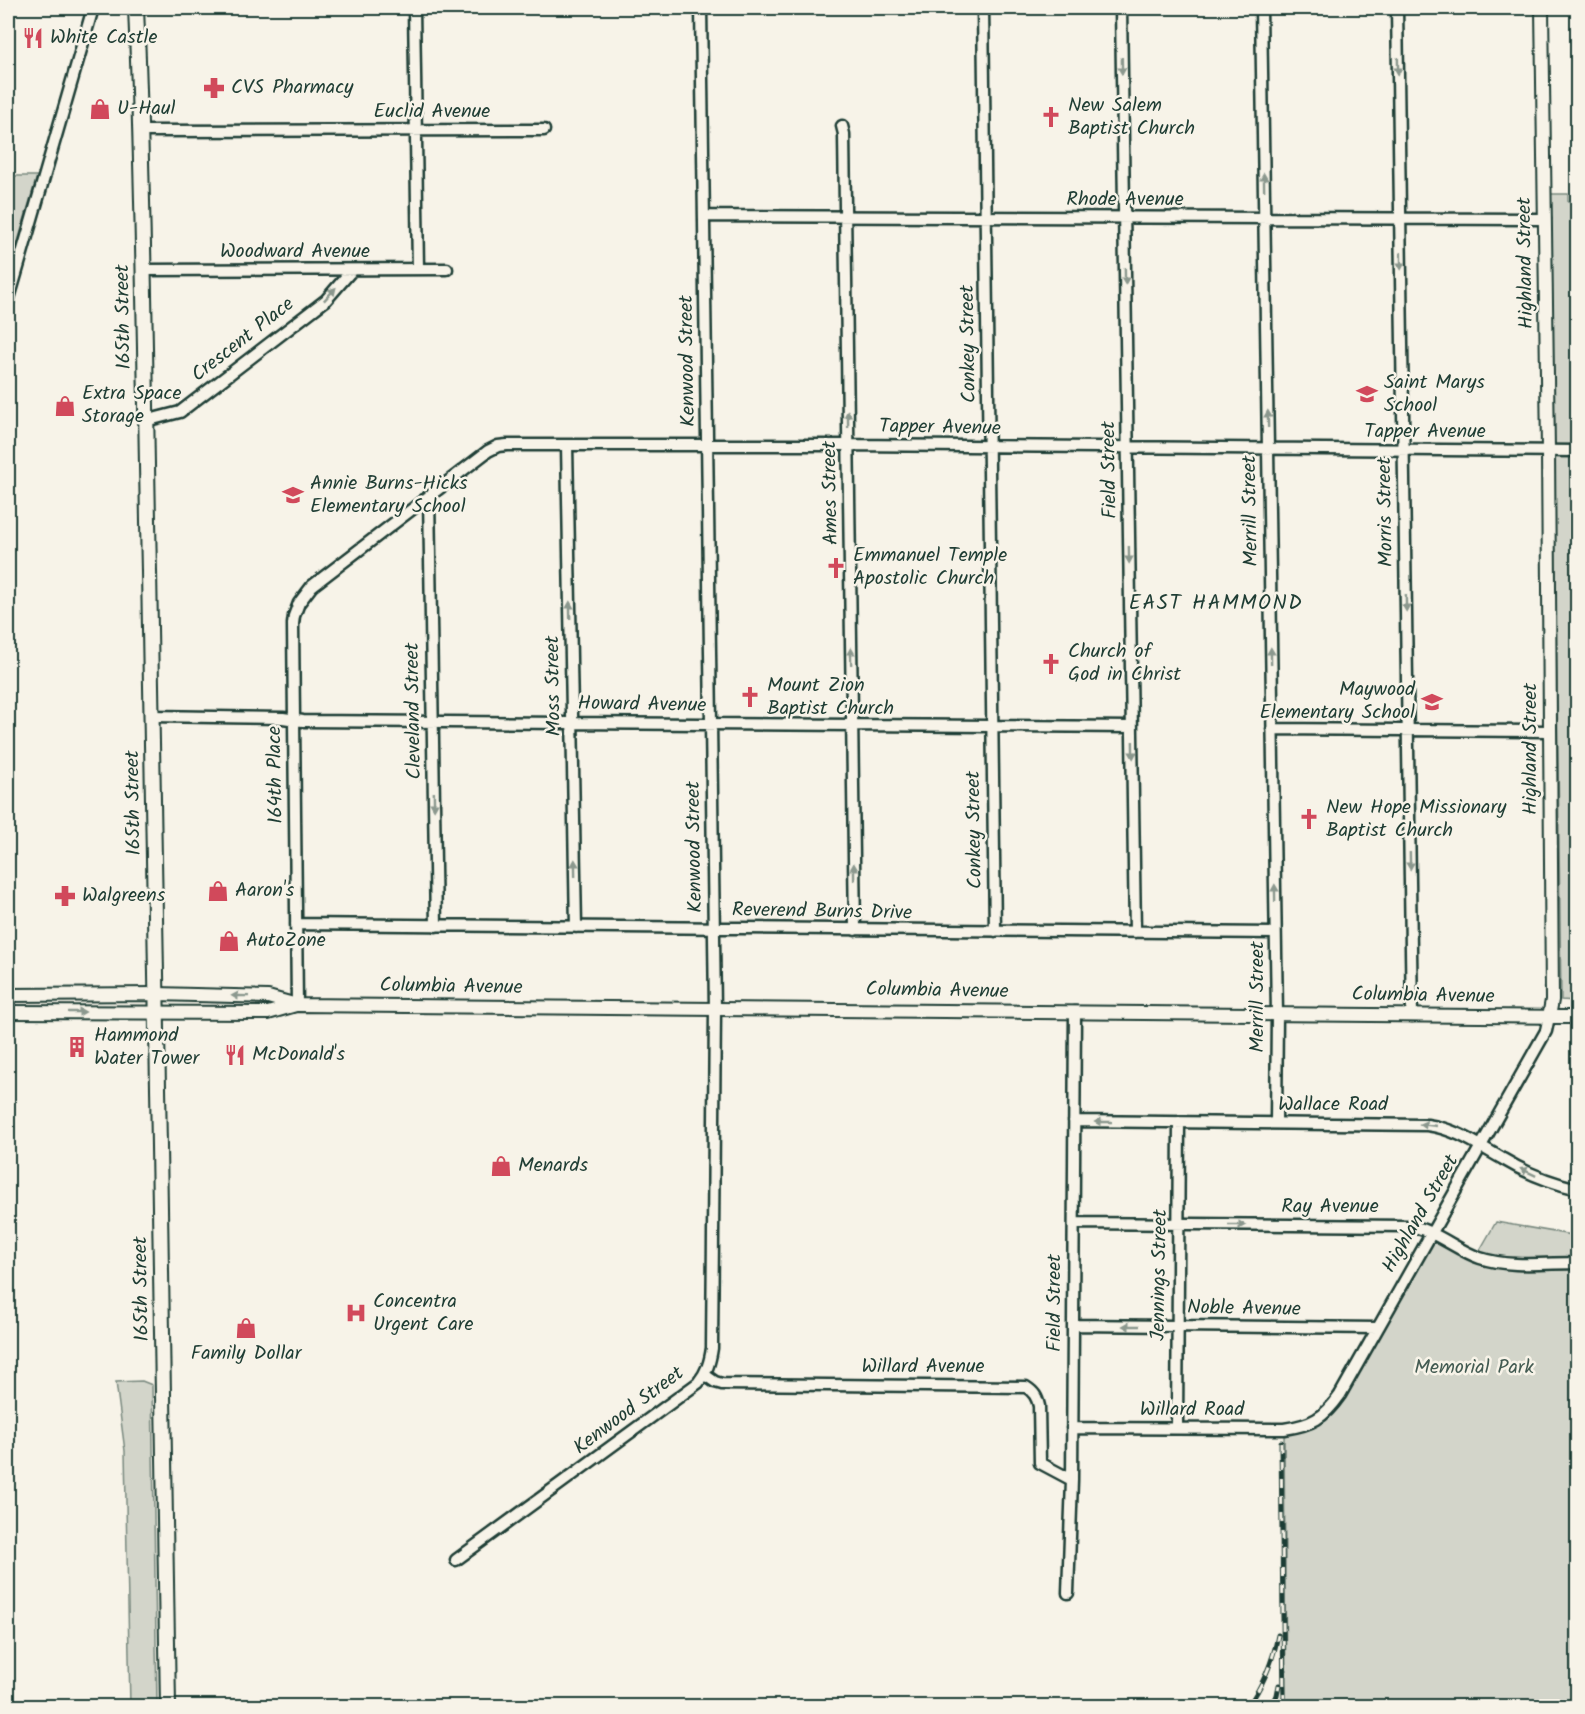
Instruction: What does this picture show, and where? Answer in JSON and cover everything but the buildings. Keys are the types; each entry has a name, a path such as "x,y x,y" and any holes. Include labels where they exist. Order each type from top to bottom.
{"main road":[{"name":"165th Street","path":"136,8 141,131 158,1012 168,1707"}],"street":[{"path":"8,302 93,8"},
{"path":"414,8 418,269"},
{"name":"Kenwood Street","path":"456,1560 698,1383 705,1375 710,1361 712,1348 715,1009 701,8"},
{"name":"Conkey Street","path":"983,8 995,931"},
{"name":"Field Street","path":"1121,8 1136,932"},
{"name":"Merrill Street","path":"1261,8 1277,1014 1276,1123"},
{"name":"Morris Street","path":"1398,8 1412,1016"},
{"name":"Highland Street","path":"1312,1422 1323,1416 1340,1395 1482,1146 1546,1031 1552,1000 1542,8"},
{"name":"Ames Street","path":"842,126 844,134 855,930"},
{"name":"Euclid Avenue","path":"141,131 544,130"},
{"name":"Rhode Avenue","path":"704,216 1545,219"},
{"name":"Woodward Avenue","path":"143,270 447,269"},
{"name":"Crescent Place","path":"146,421 180,412 326,300 352,270"},
{"name":"Tapper Avenue","path":"340,564 488,451 507,445 848,445 1578,451"},
{"name":"Moss Street","path":"567,445 576,927"},
{"name":"Cleveland Street","path":"429,496 436,926"},
{"name":"164th Place","path":"297,1005 294,616 302,599 312,586 340,564"},
{"name":"Howard Avenue","path":"152,717 303,721 1132,727"},
{"path":"1272,729 1550,731"},
{"name":"Reverend Burns Drive","path":"296,924 1275,933"},
{"name":"Columbia Avenue","path":"8,996 157,994 268,997 297,1005 1578,1017"},
{"name":"Columbia Avenue","path":"8,1012 268,1013 297,1005"},
{"name":"Field Street","path":"1068,1593 1072,1480 1075,1012"},
{"name":"Wallace Road","path":"1074,1121 1427,1125 1454,1131 1529,1173 1578,1189"},
{"name":"Jennings Street","path":"1176,1428 1179,1122"},
{"name":"Ray Avenue","path":"1074,1223 1408,1226 1422,1229 1477,1257 1492,1261 1578,1263"},
{"name":"Noble Avenue","path":"1073,1325 1378,1328"},
{"name":"Willard Avenue","path":"705,1375 722,1384 1026,1387 1033,1391 1039,1406 1040,1463 1072,1480"},
{"name":"Willard Road","path":"1072,1428 1284,1429 1312,1422"}],"green space":[{"path":"8,176 37,176 8,276"},
{"path":"1551,194 1568,194 1568,202 1578,202 1577,1001 1561,1000"},
{"name":"Memorial Park","path":"1496,1222 1577,1236 1577,1706 1286,1706 1284,1429 1323,1416 1432,1234 1476,1257"},
{"path":"142,1381 152,1385 157,1706 130,1706 125,1451 116,1382"}],"railway":[{"path":"1281,1442 1284,1706"},
{"path":"1248,1706 1267,1672 1278,1635"},
{"path":"1272,1706 1279,1685"}],"place":[{"name":"White Castle","path":"33,38"},
{"name":"CVS Pharmacy","path":"214,88"},
{"name":"U-Haul","path":"100,109"},
{"name":"New Salem Baptist Church","path":"1051,117"},
{"name":"Saint Marys School","path":"1367,394"},
{"name":"Extra Space Storage","path":"65,406"},
{"name":"Annie Burns-Hicks Elementary School","path":"293,495"},
{"name":"Emmanuel Temple Apostolic Church","path":"836,568"},
{"name":"Church of God in Christ","path":"1051,664"},
{"name":"Mount Zion Baptist Church","path":"750,697"},
{"name":"Maywood Elementary School","path":"1432,702"},
{"name":"New Hope Missionary Baptist Church","path":"1309,819"},
{"name":"Aaron's","path":"218,891"},
{"name":"Walgreens","path":"65,896"},
{"name":"AutoZone","path":"229,941"},
{"name":"Hammond Water Tower","path":"77,1047"},
{"name":"McDonald's","path":"235,1055"},
{"name":"Menards","path":"501,1166"},
{"name":"Concentra Urgent Care","path":"356,1313"},
{"name":"Family Dollar","path":"246,1328"}],"district":[{"name":"EAST HAMMOND","path":"1216,603"}]}
